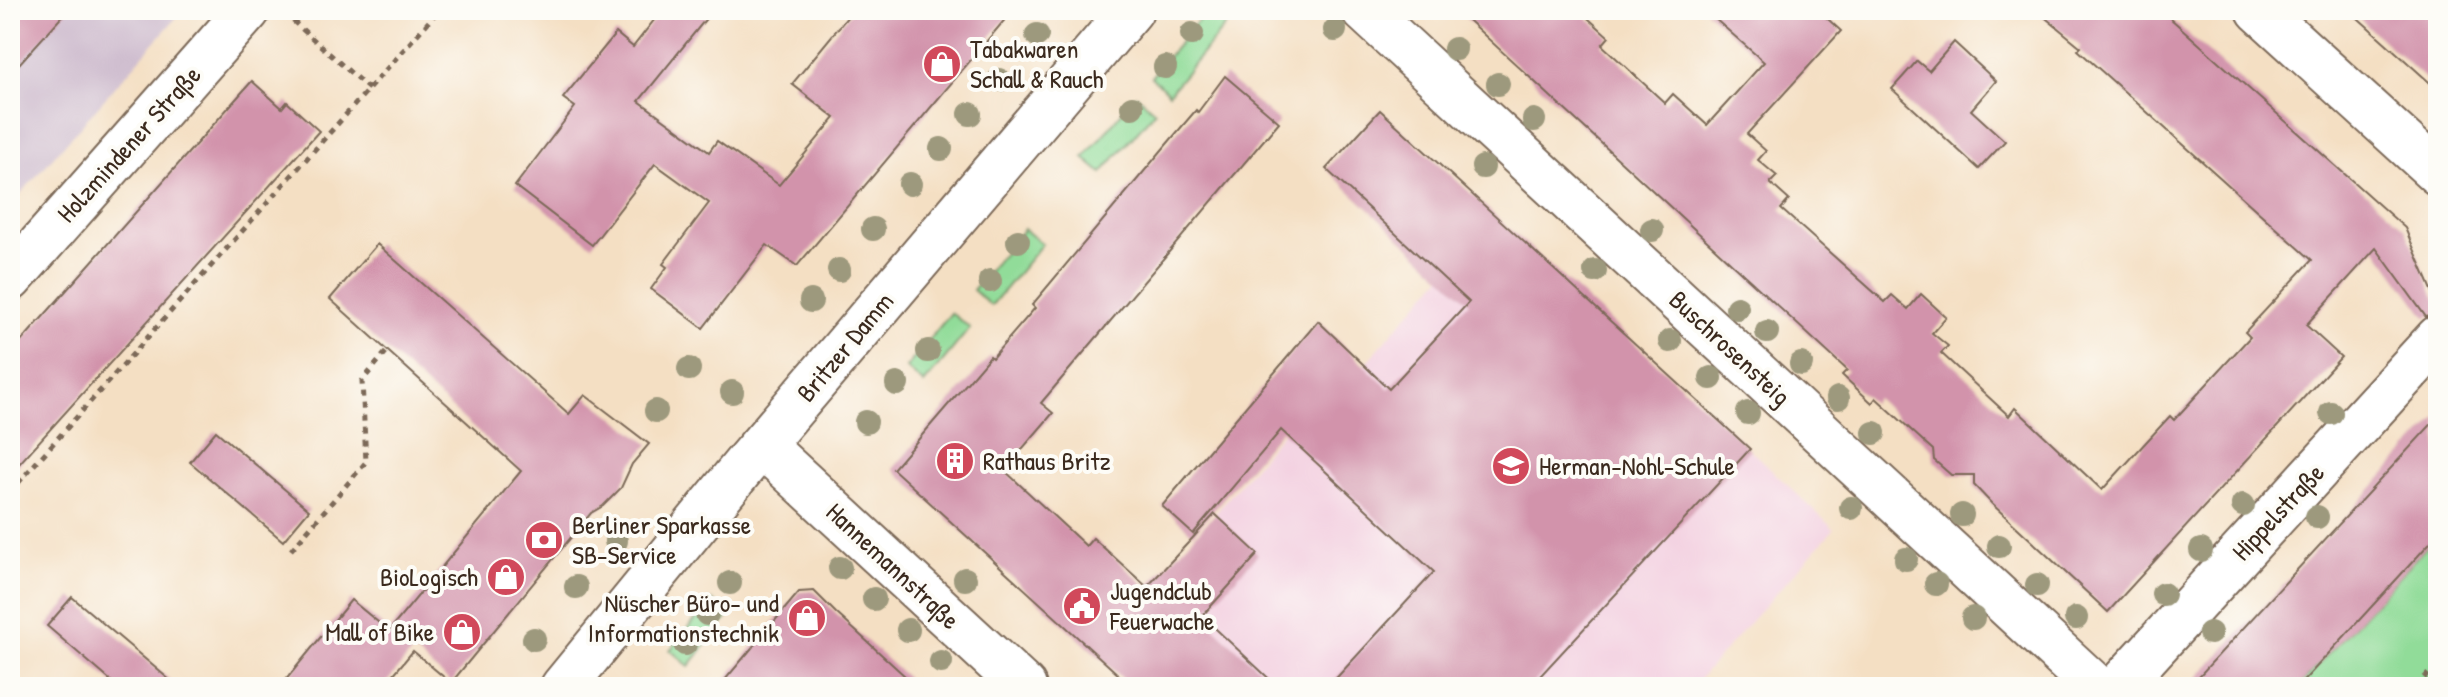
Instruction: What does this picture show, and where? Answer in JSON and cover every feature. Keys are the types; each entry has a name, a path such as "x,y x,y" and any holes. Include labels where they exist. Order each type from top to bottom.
{"street":[{"name":"Holzmindener Straße","path":"10,279 248,10"},
{"name":"Britzer Damm","path":"563,687 762,445 1131,10"},
{"name":"Buschrosensteig","path":"1364,10 2096,687"},
{"path":"2259,10 2438,173"},
{"name":"Hippelstraße","path":"2118,687 2438,338"},
{"name":"Hannemannstraße","path":"762,445 1024,687"}],"path":[{"path":"10,492 439,10"},
{"path":"293,21 369,89"},
{"path":"291,550 366,462 362,381 387,351"},
{"path":"2416,687 2438,663"}],"shaded area":[{"path":"10,10 183,10 10,206"},
{"name":"Herman-Nohl-Schule","path":"1442,276 1689,392 1834,529 1692,687 1132,687 1146,588 1215,514 1317,390 1330,404"}],"green space":[{"path":"1207,10 1239,10 1169,93 1151,77"},
{"path":"1136,95 1155,111 1102,173 1084,158"},
{"path":"1024,229 1042,244 991,306 973,290"},
{"path":"951,313 970,328 924,384 906,368"},
{"path":"2438,534 2438,687 2298,687"},
{"path":"712,600 730,615 689,666 670,650"}],"building":[{"path":"10,10 68,10 10,74"},
{"path":"662,10 713,10 639,101 709,152 717,141 779,185 835,118 792,84 853,10 1013,10 797,266 767,245 703,328 651,289 667,267 663,264 709,203 655,164 592,245 515,186 575,107 563,98 616,33 633,47"},
{"path":"1457,10 1579,10 1609,37 1602,45 1665,103 1673,94 1707,125 1764,62 1705,10 1818,10 1841,31 1747,134 1766,151 1758,160 1777,176 1770,183 1789,200 1781,209 1885,302 1892,295 1908,309 1921,294 1946,317 1932,333 1948,346 1941,353 2009,416 2015,408 2102,490 2170,416 2174,420 2250,337 2245,332 2312,260 2078,50 2081,47 2036,10 2161,10 2405,228 2438,304 2438,314 2426,317 2376,248 2306,325 2341,357 2108,612 1992,504 1974,485 1974,475 1951,475 1934,460 1933,450 1876,398 1872,403 1842,375 1847,370"},
{"path":"2349,10 2438,10 2438,90"},
{"path":"1954,42 1996,81 1971,110 2005,141 1979,169 1892,89 1917,61 1929,71"},
{"path":"1225,76 1279,122 1041,403 1053,413 1004,470 1086,546 1093,538 1147,587 1215,514 1258,554 1202,616 1278,687 1132,687 893,469 1035,308 1032,305 1196,110 1198,112"},
{"path":"252,81 282,108 287,102 319,131 10,474 10,354"},
{"path":"1380,110 1750,449 1530,687 1328,687 1434,572 1281,430 1193,534 1162,506 1318,321 1389,389 1469,302 1326,169"},
{"path":"377,244 569,414 585,395 649,444 632,464 621,488 591,513 451,683 413,651 383,687 280,687 351,600 389,631 521,471 330,299"},
{"path":"2438,417 2438,534 2298,687 2189,687"},
{"path":"216,431 309,510 283,541 190,462"},
{"path":"814,591 917,687 719,687 799,592"},
{"path":"72,597 178,687 118,687 47,626"}],"place":[{"name":"Tabakwaren Schall & Rauch","path":"942,64"},
{"name":"Rathaus Britz","path":"955,461"},
{"name":"Herman-Nohl-Schule","path":"1511,466"},
{"name":"Berliner Sparkasse SB-Service","path":"544,540"},
{"name":"BioLogisch","path":"506,577"},
{"name":"Jugendclub Feuerwache","path":"1082,606"},
{"name":"Nüscher Büro- und Informationstechnik","path":"807,618"},
{"name":"Mall of Bike","path":"462,632"}]}
